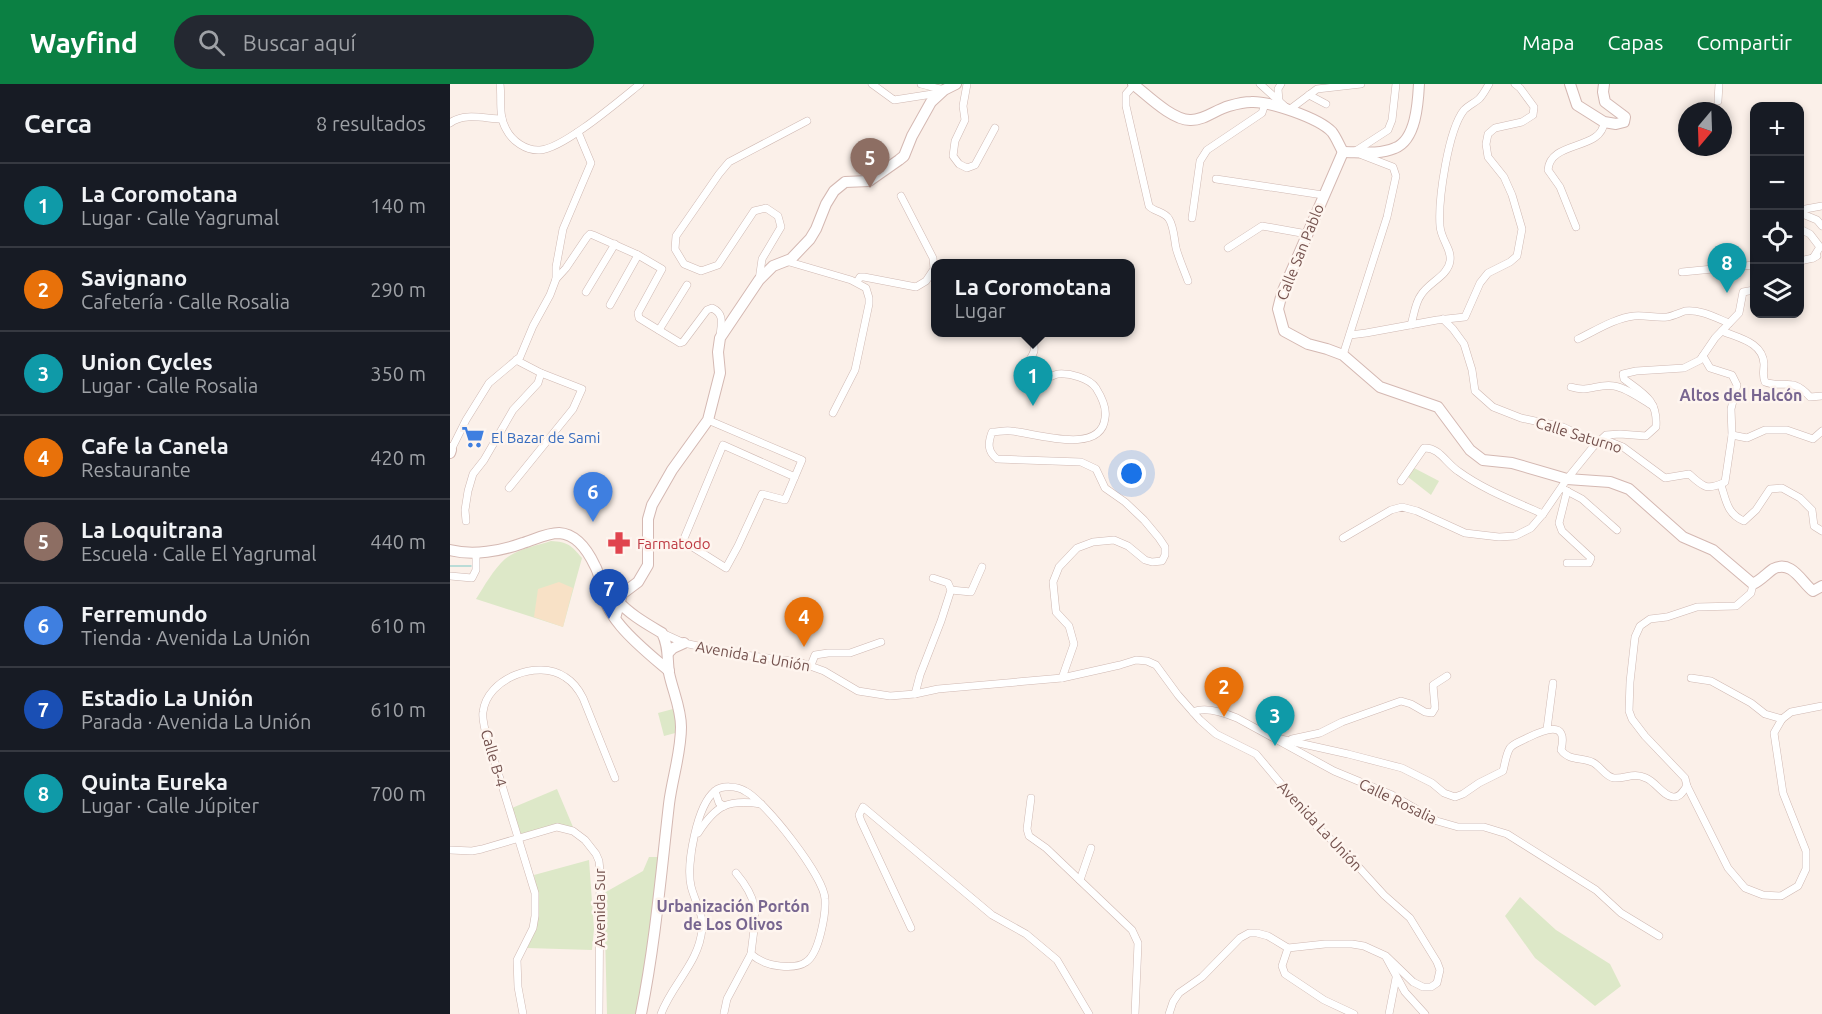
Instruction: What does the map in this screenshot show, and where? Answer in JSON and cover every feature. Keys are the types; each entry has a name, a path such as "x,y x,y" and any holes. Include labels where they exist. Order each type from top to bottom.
{"street":[{"path":"500,84 500,114 506,130 520,146 540,150 559,143 578,132 640,84"},
{"path":"872,84 894,100 943,91"},
{"path":"921,84 943,91"},
{"path":"720,338 759,280 773,266 791,259 810,239 830,196 839,186 846,182 869,181 904,156 912,136 932,102 943,91 956,84"},
{"path":"967,84 963,106 964,120 954,141 953,156 959,164 967,168 975,165 995,128"},
{"path":"1188,281 1169,219 1149,206 1126,106 1126,94 1134,84 1167,111 1189,121 1206,117 1229,106 1253,102 1289,110 1317,120 1332,132 1348,152 1392,167 1396,176 1387,217 1343,355"},
{"path":"1260,84 1289,110"},
{"path":"1279,101 1278,89 1281,84"},
{"path":"1289,110 1317,89 1361,84"},
{"path":"1348,152 1388,130 1392,120 1396,84"},
{"path":"1348,152 1375,152 1396,148 1408,137 1415,118 1419,84"},
{"path":"1411,325 1421,294 1447,270 1451,259 1449,249 1442,238 1440,225 1442,187 1453,133 1464,110 1480,98 1489,84"},
{"path":"1350,335 1465,317 1480,283 1488,273 1517,256 1522,229 1512,195 1504,177 1488,157 1486,144 1488,134 1495,128 1522,122 1533,115 1534,107 1515,84"},
{"path":"1570,84 1577,105 1604,122 1617,124 1624,122 1625,117 1605,102 1602,92 1604,84"},
{"path":"1718,100 1719,84"},
{"path":"1309,95 1326,104"},
{"path":"1192,218 1200,161 1207,150 1262,113 1265,104"},
{"path":"450,123 455,119 466,117 502,119"},
{"path":"759,280 762,259 781,227 777,216 766,208 754,211 718,264 701,271 684,264 675,249 676,236 729,162 807,121"},
{"path":"1576,226 1560,187 1548,171 1548,164 1558,153 1597,137 1604,129 1604,122"},
{"path":"450,450 489,383 520,357 533,326 550,295 556,279 563,229 591,163 578,132"},
{"name":"Calle San Pablo","path":"1348,152 1323,195 1282,293 1278,309 1284,331 1308,344 1343,355 1380,387 1438,407 1470,450 1483,460 1512,463 1564,486 1610,482 1629,489 1683,537 1713,550 1753,584"},
{"path":"1216,179 1323,195"},
{"path":"901,196 933,259"},
{"path":"1804,211 1822,207"},
{"path":"1804,214 1817,220 1822,226"},
{"path":"1228,248 1262,226 1307,234"},
{"path":"1804,232 1810,234 1820,248 1813,258"},
{"path":"556,279 590,234 638,255 662,269 638,315 678,343 683,342 707,310 712,308 719,311 722,316 718,352 720,373 708,420 672,470 652,505 648,519 648,566 642,577 622,594 615,618"},
{"path":"586,292 615,244"},
{"path":"1804,260 1822,253"},
{"path":"610,305 638,255"},
{"path":"786,261 857,282 866,288 869,304 855,370 833,413"},
{"path":"1682,272 1750,265"},
{"path":"857,282 864,277 916,288 926,281 931,274"},
{"path":"659,330 687,285"},
{"path":"1343,538 1391,510 1402,507 1465,533 1499,537 1515,536 1531,528 1597,443 1606,435 1646,436 1656,427 1657,416 1651,399 1624,379 1623,374 1684,368 1700,360 1715,338 1739,313 1743,292 1750,291"},
{"path":"1578,339 1611,323 1636,315 1667,317 1694,311 1729,323"},
{"name":"Calle Saturno","path":"1443,319 1464,344 1472,370 1475,391 1493,407 1521,418 1563,428 1597,443 1608,441 1623,447 1665,478 1689,474 1702,486 1713,488 1720,485"},
{"path":"1722,331 1756,346 1761,352 1764,363 1762,375 1765,382 1791,383 1810,397 1821,396"},
{"path":"1032,337 1034,353 1024,369 1025,376 1030,381 1039,382 1055,374 1067,374 1086,380 1095,386 1102,400 1106,414 1105,424 1098,435 1086,439 1047,438 1010,431 992,432 988,443 991,453 997,459 1081,462 1095,469 1105,488 1144,520 1165,548 1166,555 1162,561 1152,562 1145,560 1128,546 1114,540 1093,542 1077,548 1059,567 1053,582 1056,612 1069,626 1074,644 1062,678"},
{"path":"1703,356 1710,368 1732,375 1737,385 1731,410 1732,435 1725,482 1720,485 1729,509 1735,517 1744,520 1756,510 1770,489 1782,488 1800,498 1812,510 1814,526 1822,531"},
{"path":"510,488 573,409 582,389 541,374 516,360"},
{"path":"466,521 465,510 473,474 484,460 508,418 538,383 541,374"},
{"path":"1571,387 1580,390 1612,385 1653,406"},
{"path":"708,420 802,460 795,477 785,500 762,494 726,568 683,541 723,445 795,477"},
{"path":"1732,435 1747,438 1765,430 1787,430 1813,439 1821,433"},
{"path":"1401,482 1424,448 1429,447 1437,451 1456,470 1480,486 1543,514"},
{"path":"1564,486 1617,530"},
{"path":"1564,486 1559,523 1562,531 1591,558 1589,563 1567,563"},
{"name":"Avenida La Unión","path":"450,550 476,552 495,550 560,533 575,539 585,549 602,582 618,602 663,635 684,643 730,653 773,657 811,665 858,691 890,696 915,694 938,689 1062,678 1136,660 1156,665 1200,720 1216,734 1256,754 1318,828 1410,918 1440,970 1437,983 1431,987 1423,987 1413,982 1386,956 1364,946 1325,944 1288,948"},
{"path":"450,576 472,578 476,570 476,552"},
{"path":"951,590 971,592 982,567"},
{"path":"1822,586 1813,591 1806,586 1798,574 1786,568 1774,568 1753,584 1751,593 1736,606 1697,607 1667,617 1650,619 1640,626 1635,637 1630,682 1629,711 1632,719 1685,778 1728,867 1745,888 1763,895 1781,896 1798,886 1806,869 1806,851 1783,793 1774,733 1782,719 1791,712 1822,706"},
{"path":"915,694 951,590 948,583 933,578"},
{"name":"Avenida La Unión","path":"602,582 603,596 624,630 669,671"},
{"path":"624,630 627,620 638,618"},
{"path":"648,652 659,651 663,645 663,635"},
{"path":"641,1014 648,978 671,792 681,735 680,709 669,671 668,653 663,635"},
{"path":"811,665 815,655 820,653 850,653 881,642"},
{"path":"668,653 684,643"},
{"name":"Calle B-4","path":"523,1014 518,987 518,960 533,928 535,893 483,720 483,710 487,699 493,691 510,678 527,671 556,673 572,682 584,698 615,778"},
{"path":"1287,740 1320,733 1342,722 1401,701 1432,713 1435,708 1433,685 1447,676"},
{"path":"1691,678 1711,681 1751,703 1765,714 1782,719"},
{"path":"1547,729 1553,683"},
{"name":"Calle Rosalia","path":"1193,711 1198,709 1224,713 1237,718 1334,771 1392,795 1437,821 1458,827 1484,827 1507,834 1596,890 1621,913 1659,936"},
{"path":"1276,738 1402,768 1432,783 1444,793 1455,796 1463,794 1503,771 1512,745 1547,729 1557,730 1562,735 1564,754 1592,762 1609,777 1617,779 1635,775 1648,778 1675,798 1679,797 1687,786"},
{"path":"723,787 732,795 726,805"},
{"path":"661,1014 664,1005 693,961 702,929 702,919 689,874 695,836 705,803 715,791 723,787 745,791 760,804 804,856 825,896 820,935 812,957 805,963 792,967 780,966 758,960 752,954"},
{"path":"715,791 718,803 726,805"},
{"path":"1031,798 1027,829 1029,836 1046,848 1132,930 1138,943 1135,1014"},
{"path":"695,836 706,819 726,805 741,801 760,804"},
{"path":"911,928 861,821 859,815 863,807 992,915 1026,934 1057,960 1089,1014"},
{"name":"Avenida Sur","path":"450,850 472,851 557,827 580,835 599,861 599,1014"},
{"path":"1080,880 1091,848"},
{"path":"724,1013 727,999 752,954 754,899 736,873"},
{"path":"1169,1014 1179,993 1202,977 1240,938 1249,933 1268,936 1288,948 1282,966 1285,974 1324,1000 1354,1014"},
{"path":"1386,956 1405,992 1425,1014"},
{"path":"1389,1014 1396,978"}],"green space":[{"path":"1414,468 1439,481 1431,495 1408,477"},
{"path":"551,541 569,545 582,558 563,627 476,599 505,559 521,550"},
{"path":"673,709 679,732 664,736 658,713"},
{"path":"557,789 573,827 556,826 520,835 512,808"},
{"path":"649,857 659,857 636,1014 607,1014 604,893 643,871"},
{"path":"589,860 594,929 592,950 527,948 536,928 539,912 534,875"},
{"path":"1520,897 1556,930 1610,964 1621,986 1595,1006 1535,958 1505,916"}],"sand":[{"path":"559,582 573,588 563,627 534,617 538,589"}],"waterway":[{"path":"450,566 471,566"}],"place":[{"name":"La Loquitrana","path":"870,188"},
{"name":"Quinta Eureka","path":"1727,293"},
{"name":"La Coromotana","path":"1033,406"},
{"name":"El Bazar de Sami","path":"473,437"},
{"name":"Ferremundo","path":"593,522"},
{"name":"Farmatodo","path":"619,543"},
{"name":"Estadio La Unión","path":"609,619"},
{"name":"Cafe la Canela","path":"804,647"},
{"name":"Savignano","path":"1224,717"},
{"name":"Union Cycles","path":"1275,746"}],"district":[{"name":"Altos del Halcón","path":"1741,395"},
{"name":"Urbanización Portón de Los Olivos","path":"733,915"}]}
